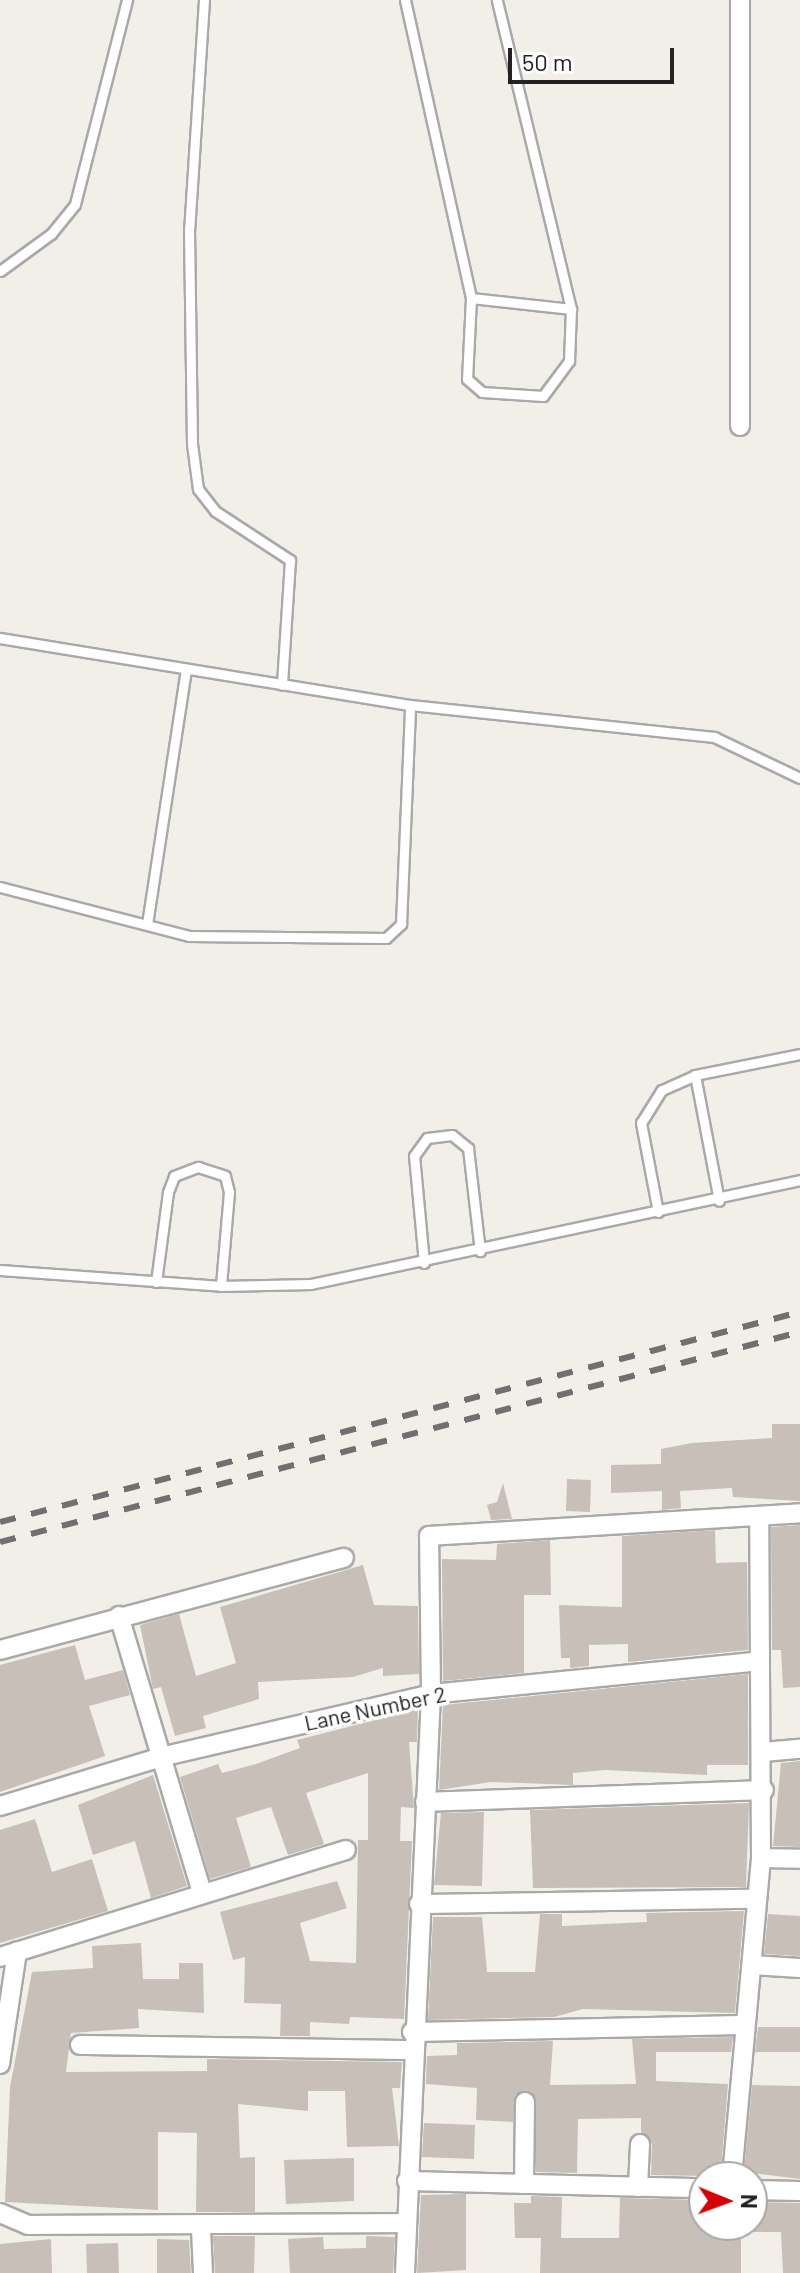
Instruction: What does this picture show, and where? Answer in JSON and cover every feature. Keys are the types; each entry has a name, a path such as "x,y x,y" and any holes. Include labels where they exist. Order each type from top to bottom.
{"street":[{"path":"740,0 740,426"},
{"path":"405,2273 411,2041 431,1694 429,1536 800,1513"},
{"path":"733,2161 761,1858 764,1790 759,1661 759,1517"},
{"path":"0,1650 344,1558"},
{"path":"119,1616 201,1890"},
{"name":"Lane Number 2","path":"0,1806 161,1757 431,1694 759,1661"},
{"path":"763,1752 800,1749"},
{"path":"425,1802 764,1790"},
{"path":"0,2064 8,1954 201,1890 346,1850"},
{"path":"761,1858 800,1859"},
{"path":"419,1904 756,1899"},
{"path":"752,1965 800,1968"},
{"path":"80,2045 411,2041 744,2025"},
{"path":"524,2184 525,2102"},
{"path":"638,2187 640,2144"},
{"path":"407,2181 688,2188"},
{"path":"768,2190 800,2191"},
{"path":"0,2213 28,2225 201,2229 407,2223"},
{"path":"201,2229 203,2273"}],"lane":[{"path":"0,271 51,234 75,204 127,0"},
{"path":"204,0 189,229 195,474 215,511 290,560 282,685"},
{"path":"405,0 471,298 467,379 482,392 512,398 556,387 569,361 571,309 497,0"},
{"path":"471,298 571,309"},
{"path":"0,638 410,705 714,737 800,778"},
{"path":"147,924 186,670"},
{"path":"0,887 189,936 290,941 394,933 401,924 410,705"},
{"path":"658,1212 641,1123 662,1090 695,1075 800,1054"},
{"path":"695,1075 719,1201"},
{"path":"424,1263 414,1156 427,1138 452,1135 468,1148 480,1251"},
{"path":"156,1282 168,1192 174,1176 198,1167 225,1176 229,1192 221,1286"},
{"path":"0,1270 221,1286 311,1284 719,1201 800,1180"}],"building":[{"path":"772,1424 800,1424 800,1501 733,1497 732,1488 680,1491 681,1508 662,1510 662,1491 611,1493 611,1465 661,1464 661,1449 692,1443 772,1438"},
{"path":"567,1479 591,1480 590,1512 566,1511"},
{"path":"503,1483 512,1519 491,1520 487,1505 497,1502"},
{"path":"800,1525 800,1687 783,1688 781,1650 772,1650 771,1527"},
{"path":"715,1530 716,1563 747,1562 748,1650 628,1662 628,1644 589,1645 589,1666 570,1668 570,1658 561,1658 559,1605 622,1607 622,1536"},
{"path":"550,1540 551,1595 524,1595 524,1673 443,1681 442,1559 496,1560 497,1544"},
{"path":"363,1565 374,1605 418,1606 419,1674 383,1676 383,1668 353,1677 258,1682 259,1699 203,1716 206,1728 175,1736 161,1687 153,1689 140,1625 179,1614 196,1676 236,1663 220,1607"},
{"path":"75,1645 85,1680 123,1670 130,1695 89,1706 105,1756 0,1792 0,1665"},
{"path":"748,1674 748,1765 707,1765 707,1775 605,1770 573,1773 573,1785 491,1782 439,1790 443,1705"},
{"path":"418,1709 417,1742 409,1742 414,1808 401,1807 400,1841 412,1841 404,2019 350,2017 349,2024 310,2022 310,2036 280,2036 281,2004 244,2003 245,1957 233,1960 220,1912 337,1881 347,1908 300,1923 310,1961 356,1963 358,1840 368,1840 368,1773 306,1793 324,1844 288,1855 271,1807 236,1818 251,1867 210,1879 180,1777 218,1764 222,1773 256,1764 300,1748 297,1740"},
{"path":"800,1761 800,1847 773,1846 781,1763"},
{"path":"153,1775 187,1886 151,1898 135,1841 93,1855 78,1805"},
{"path":"749,1803 746,1887 533,1888 530,1810"},
{"path":"484,1812 482,1886 434,1885 441,1813"},
{"path":"35,1819 52,1872 92,1859 108,1911 0,1943 0,1830"},
{"path":"744,1911 735,2013 583,2009 554,2017 428,2020 433,1917 482,1917 487,1972 535,1972 540,1914 562,1914 562,1926 647,1922 646,1913"},
{"path":"768,1914 800,1916 800,1956 764,1954"},
{"path":"141,1943 143,1979 179,1979 179,1963 203,1963 204,2013 138,2009 139,2028 71,2033 66,2072 207,2071 207,2059 402,2062 400,2088 392,2088 399,2146 347,2147 345,2091 308,2091 308,2111 238,2104 240,2158 255,2157 255,2212 196,2212 197,2133 158,2132 158,2210 5,2202 10,2087 32,1972 93,1968 92,1946"},
{"path":"758,2027 800,2027 800,2052 755,2052"},
{"path":"733,2037 731,2052 656,2052 656,2081 728,2084 722,2161 688,2161 688,2176 651,2175 652,2144 641,2132 641,2118 578,2119 577,2173 536,2172 532,2092 515,2095 513,2122 476,2120 477,2088 426,2084 427,2056 457,2055 457,2043 553,2041 550,2085 636,2084 632,2039"},
{"path":"752,2085 800,2086 800,2179 768,2175 768,2161 745,2161"},
{"path":"424,2123 475,2125 474,2159 422,2157"},
{"path":"354,2158 354,2201 286,2204 284,2160"},
{"path":"466,2194 466,2270 417,2273 421,2195"},
{"path":"531,2196 562,2197 561,2238 619,2238 620,2198 688,2200 688,2241 741,2241 741,2273 540,2273 541,2238 515,2238 514,2203 531,2203"},
{"path":"768,2202 800,2203 800,2273 783,2273 781,2232 768,2232"},
{"path":"213,2236 255,2236 254,2273 215,2273"},
{"path":"366,2236 395,2237 393,2273 290,2273 288,2239 323,2237 324,2249 366,2248"},
{"path":"51,2239 52,2273 0,2273 0,2244"},
{"path":"157,2239 189,2240 191,2273 157,2273"},
{"path":"118,2243 119,2273 87,2273 86,2244"}],"railway":[{"path":"0,1522 800,1312"},
{"path":"0,1542 800,1332"}]}
